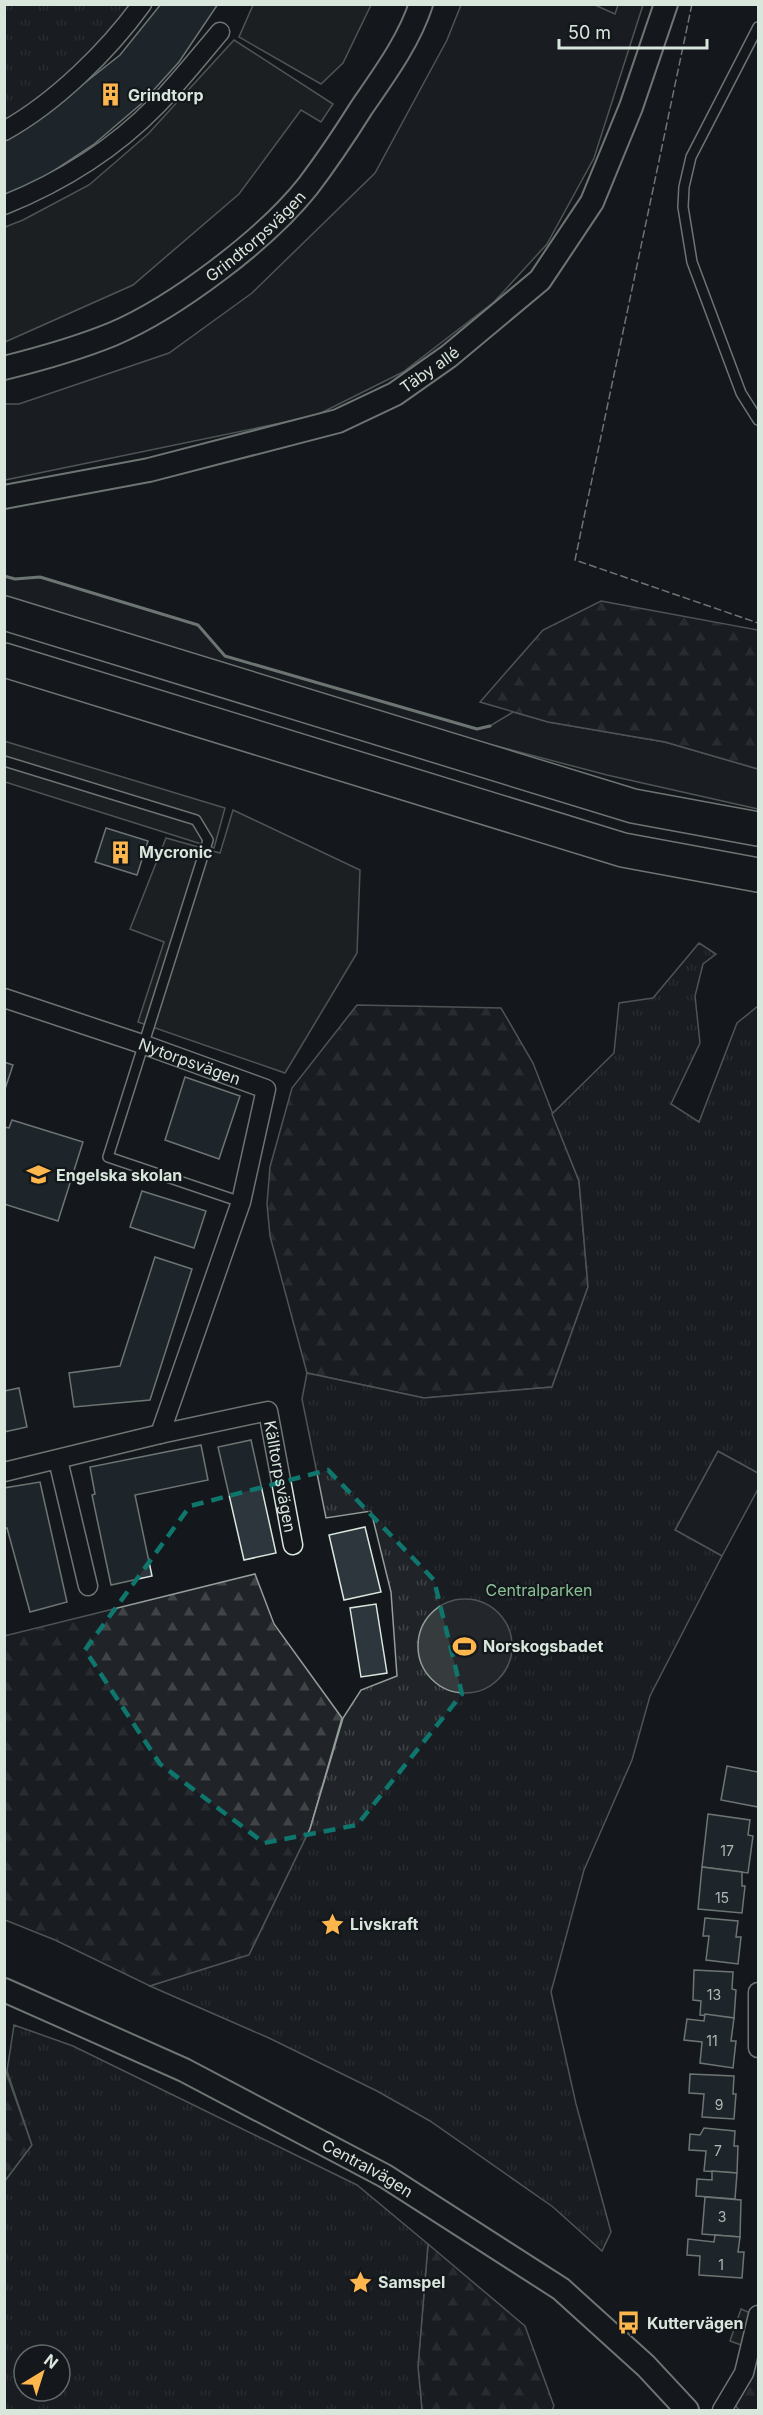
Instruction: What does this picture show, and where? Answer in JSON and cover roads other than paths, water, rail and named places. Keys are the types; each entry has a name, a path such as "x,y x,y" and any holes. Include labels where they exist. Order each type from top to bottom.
{"highway":[{"path":"4,613 633,806 759,829"},
{"path":"4,660 623,850 759,875"}],"street":[{"path":"4,131 71,82 115,39 142,4"},
{"name":"Grindtorpsvägen","path":"4,368 113,334 157,311 217,270 265,231 307,187 338,143 395,58 421,4"},
{"name":"Täby allé","path":"4,497 149,470 338,421 395,394 449,357 540,280 592,202 631,107 666,4"},
{"path":"4,205 49,185 76,169 135,126 157,105 220,32"},
{"name":"Nytorpsvägen","path":"4,998 142,1044 266,1089 241,1202"},
{"path":"160,1434 241,1202"},
{"name":"Källtorpsvägen","path":"4,1472 160,1434 268,1411 293,1545"},
{"path":"58,1460 88,1586"},
{"name":"Centralvägen","path":"4,1990 184,2070 385,2176 561,2289 646,2366 687,2410"},
{"path":"759,1992 759,2048"},
{"path":"722,2410 744,2373 759,2314"}],"lane":[{"path":"759,27 691,158 684,186 684,207 692,262 741,393 759,420"},
{"path":"4,760 196,820 208,840 108,1156 241,1202"}],"place":[{"name":"Grindtorp","path":"110,95"},
{"name":"Mycronic","path":"121,852"},
{"name":"Engelska skolan","path":"38,1175"},
{"name":"Norskogsbadet","path":"465,1646"},
{"name":"Livskraft","path":"332,1924"},
{"name":"Samspel","path":"360,2282"},
{"name":"Kuttervägen","path":"629,2323"}],"park label":[{"name":"Centralparken","path":"538,1590"}]}
